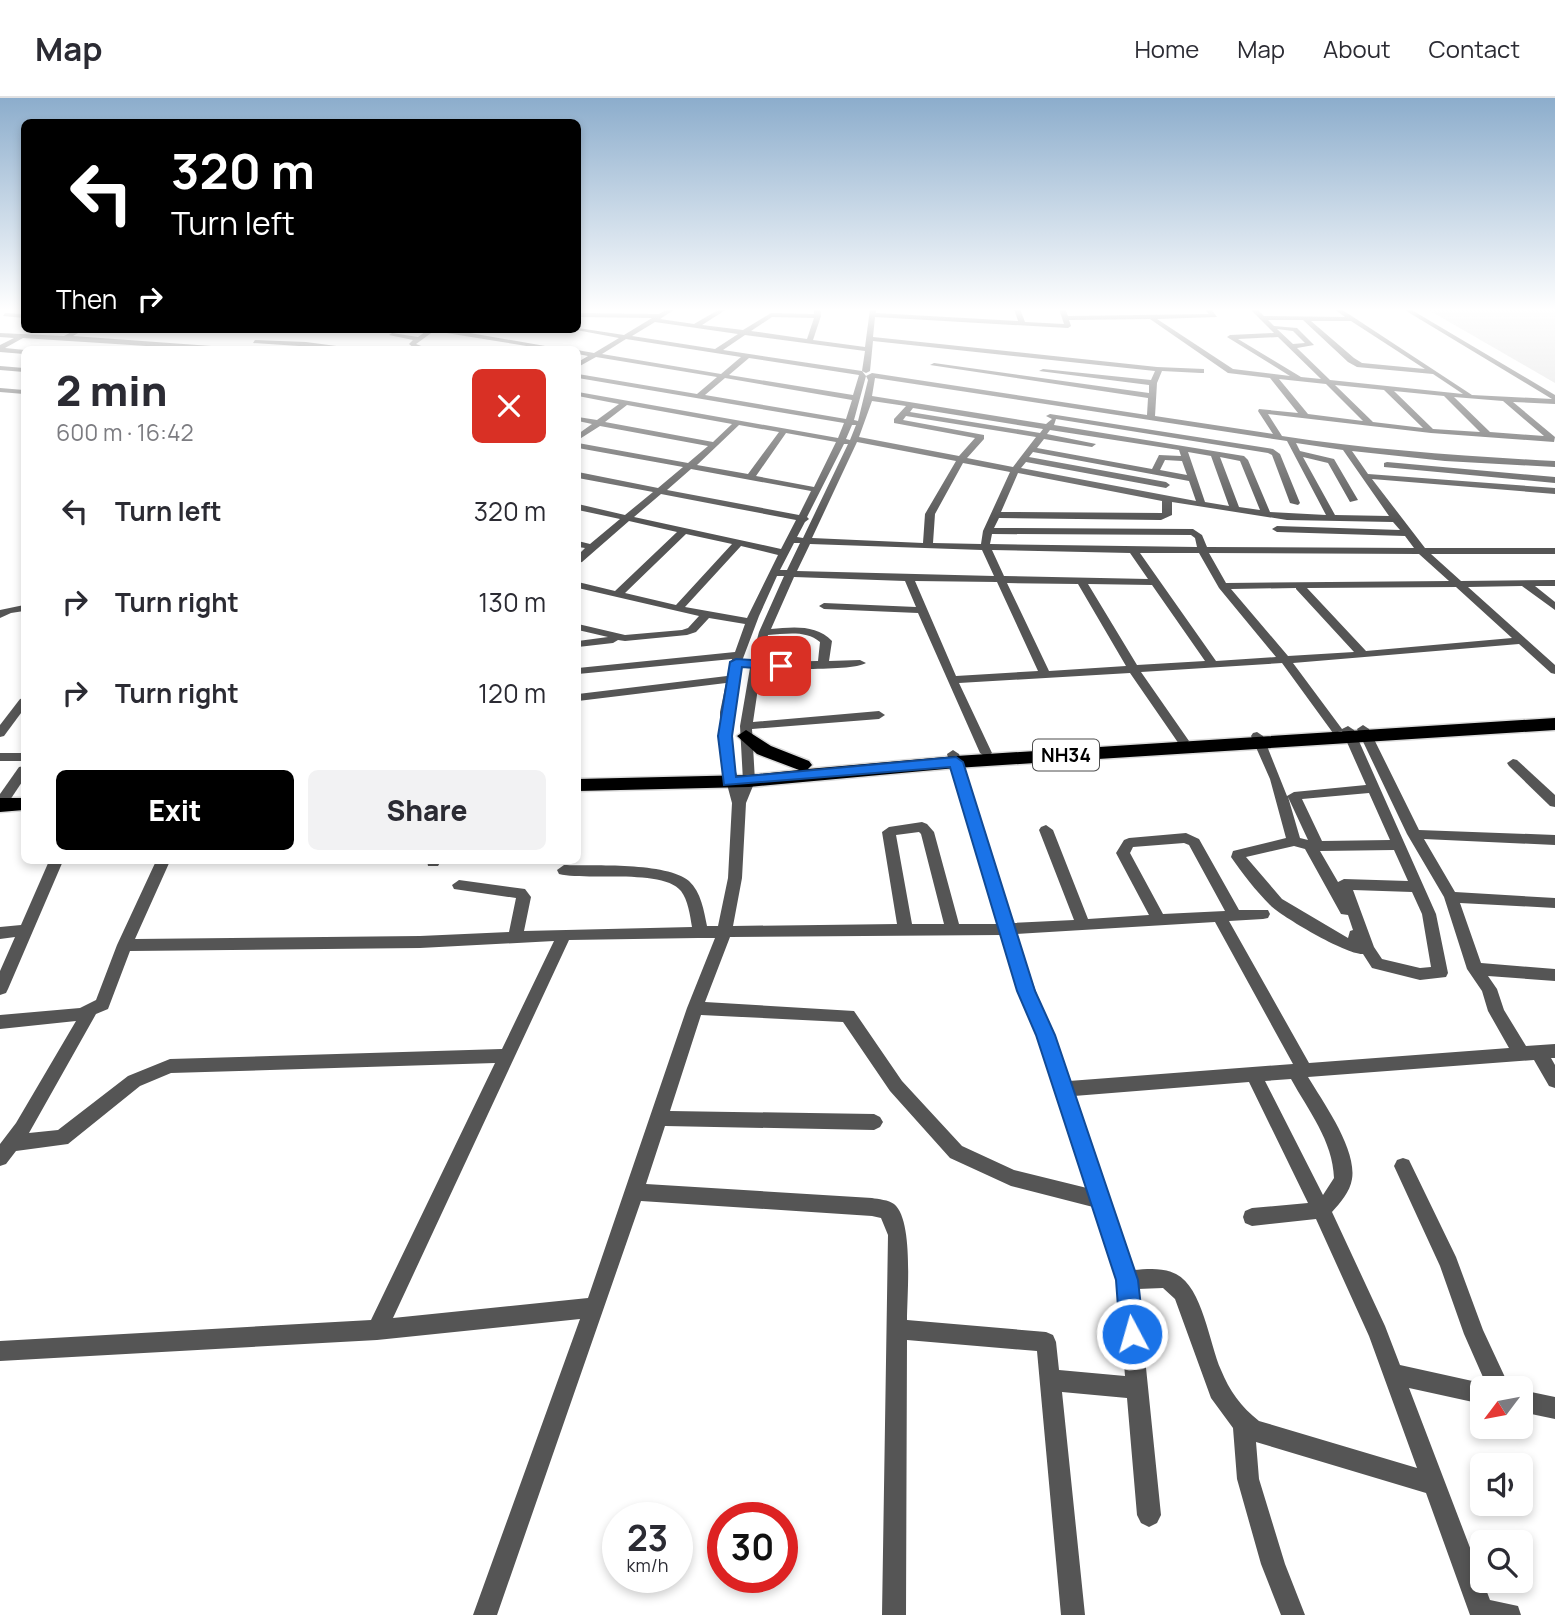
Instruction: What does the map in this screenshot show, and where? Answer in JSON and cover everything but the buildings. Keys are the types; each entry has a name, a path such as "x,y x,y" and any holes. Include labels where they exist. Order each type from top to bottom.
{"highway":[{"name":"NH34","path":"748,775 802,765 1259,739 1555,715"},
{"name":"NH34","path":"1353,732 1555,724"},
{"path":"746,731 764,750 802,765"},
{"name":"NH34","path":"581,785 748,775 955,758 986,753 1259,739"},
{"name":"NH34","path":"581,776 728,776"}],"street":[{"path":"601,380 855,423"},
{"path":"699,396 719,380"},
{"path":"747,380 856,398"},
{"path":"855,423 856,398 864,380"},
{"path":"485,1615 635,1192 695,1008 724,934 735,878 739,803 748,775 746,731 755,665 764,632 807,541 855,423 868,398 872,380"},
{"path":"903,380 1065,407 1346,448 1555,464"},
{"path":"930,384 931,380"},
{"path":"1048,380 1152,396"},
{"path":"1120,380 1153,383"},
{"path":"1151,419 1154,380"},
{"path":"1275,380 1306,416"},
{"path":"1309,380 1473,397 1555,398"},
{"path":"1326,380 1371,424"},
{"path":"1446,380 1473,397"},
{"path":"1529,380 1555,398"},
{"path":"5,391 21,383"},
{"path":"1386,388 1431,431"},
{"path":"898,393 949,401"},
{"path":"1446,394 1488,435"},
{"path":"581,395 961,459 1162,498 1278,516 1396,519"},
{"path":"868,398 1270,451 1276,454 1295,503"},
{"path":"1505,399 1554,440"},
{"path":"581,436 625,403"},
{"path":"912,404 897,421 981,437 1037,443 1070,441 1092,444"},
{"path":"1045,674 985,547 988,531 1016,469 1065,407"},
{"path":"1279,438 1262,411 1431,431 1554,440"},
{"path":"904,414 1037,443 1058,454 1192,479"},
{"path":"1043,415 1053,422 1244,460 1266,513"},
{"path":"581,420 715,444"},
{"path":"581,557 737,423"},
{"path":"751,477 784,431"},
{"path":"929,546 928,520 961,459 981,437"},
{"path":"1290,440 1332,518"},
{"path":"739,803 728,776 725,736 737,659 749,622 773,573 818,490 849,441"},
{"path":"1058,454 1070,441"},
{"path":"581,446 818,490"},
{"path":"1182,448 1201,503"},
{"path":"1346,448 1422,551 1555,671"},
{"path":"1380,451 1391,478"},
{"path":"1214,453 1235,508"},
{"path":"1297,453 1331,461 1353,500"},
{"path":"1154,471 1162,457 1186,459"},
{"path":"1024,459 1166,485"},
{"path":"1085,483 1099,462"},
{"path":"1387,465 1555,480"},
{"path":"995,515 1166,516 1162,498 1166,485 1174,475"},
{"path":"581,476 804,519"},
{"path":"1366,476 1555,491"},
{"path":"1142,517 1144,494"},
{"path":"581,508 784,552"},
{"path":"1277,529 1280,526 1278,516"},
{"path":"1277,529 1407,533"},
{"path":"1277,529 1294,551"},
{"path":"617,595 684,531"},
{"path":"988,531 1193,532 1199,537 1203,551 1223,586 1285,660 1353,732 1451,897 1475,968 1489,989 1496,1011 1539,1053 1555,1081"},
{"path":"791,540 1133,550 1555,551"},
{"path":"678,609 739,542"},
{"path":"581,545 592,547"},
{"path":"1133,550 1213,664"},
{"path":"773,573 1155,582"},
{"path":"909,578 986,753"},
{"path":"1081,580 1133,669 1183,741"},
{"path":"1524,583 1555,607"},
{"path":"1223,586 1555,583"},
{"path":"581,586 678,609 749,622"},
{"path":"1300,587 1363,655"},
{"path":"824,606 922,610"},
{"path":"0,615 8,610 21,608"},
{"path":"581,644 683,633 691,630 707,614"},
{"path":"581,628 625,638"},
{"path":"764,632 811,633 822,637 826,642 823,665"},
{"path":"952,680 1363,655 1521,641"},
{"path":"581,671 737,659 755,665 860,663"},
{"path":"581,698 733,679"},
{"path":"2,729 21,706"},
{"path":"746,731 880,715"},
{"path":"2,729 21,726"},
{"path":"1353,732 1429,914 1440,973 1420,974 1377,964 1367,948 1344,884 1416,887"},
{"path":"1259,739 1294,841"},
{"path":"0,757 21,757"},
{"path":"955,758 1026,991 1064,1089 1127,1280 1149,1515"},
{"path":"1513,763 1555,803"},
{"path":"11,800 21,777"},
{"path":"1375,789 1294,796 1317,846 1398,845"},
{"path":"906,931 889,832 916,826 927,832 953,930"},
{"path":"1046,830 1083,924"},
{"path":"1414,834 1555,840"},
{"path":"1160,920 1123,853 1129,843 1185,838 1194,842 1339,1152 1344,1175 1341,1186 1321,1210 1252,1217"},
{"path":"1294,841 1310,846 1348,912 1359,948 1332,937 1277,903 1238,857 1238,854 1294,841"},
{"path":"0,989 55,864"},
{"path":"0,1158 12,1143 89,1013 102,1004 162,864"},
{"path":"564,870 654,875 682,883 691,896 701,933"},
{"path":"459,885 520,893 523,897 515,938"},
{"path":"1451,897 1553,907"},
{"path":"125,945 421,942 564,936 1006,929 1263,914"},
{"path":"0,933 25,930"},
{"path":"377,1330 564,936"},
{"path":"1475,968 1555,975"},
{"path":"695,1008 848,1016 896,1086 956,1152 1011,1178 1100,1200"},
{"path":"0,1022 89,1013"},
{"path":"1064,1089 1539,1053"},
{"path":"12,1143 62,1138 134,1081 170,1066 506,1056"},
{"path":"1254,1075 1378,1333 1482,1613 1509,1615"},
{"path":"660,1118 874,1122"},
{"path":"1403,1166 1449,1264 1474,1334 1493,1376"},
{"path":"635,1192 887,1210 892,1217 898,1235 894,1615"},
{"path":"1127,1280 1163,1278 1172,1280 1181,1289 1222,1398 1244,1424 1253,1430 1434,1484"},
{"path":"0,1351 377,1330 594,1307"},
{"path":"897,1329 1046,1342 1073,1615"},
{"path":"1393,1374 1470,1390"},
{"path":"1050,1380 1137,1388"},
{"path":"1533,1403 1555,1408"},
{"path":"1244,1424 1248,1479 1273,1564 1293,1615"}],"route":[{"path":"781,666 736,662 725,736 729,782 956,762 1026,991 1064,1089 1127,1280 1132,1334"}]}
